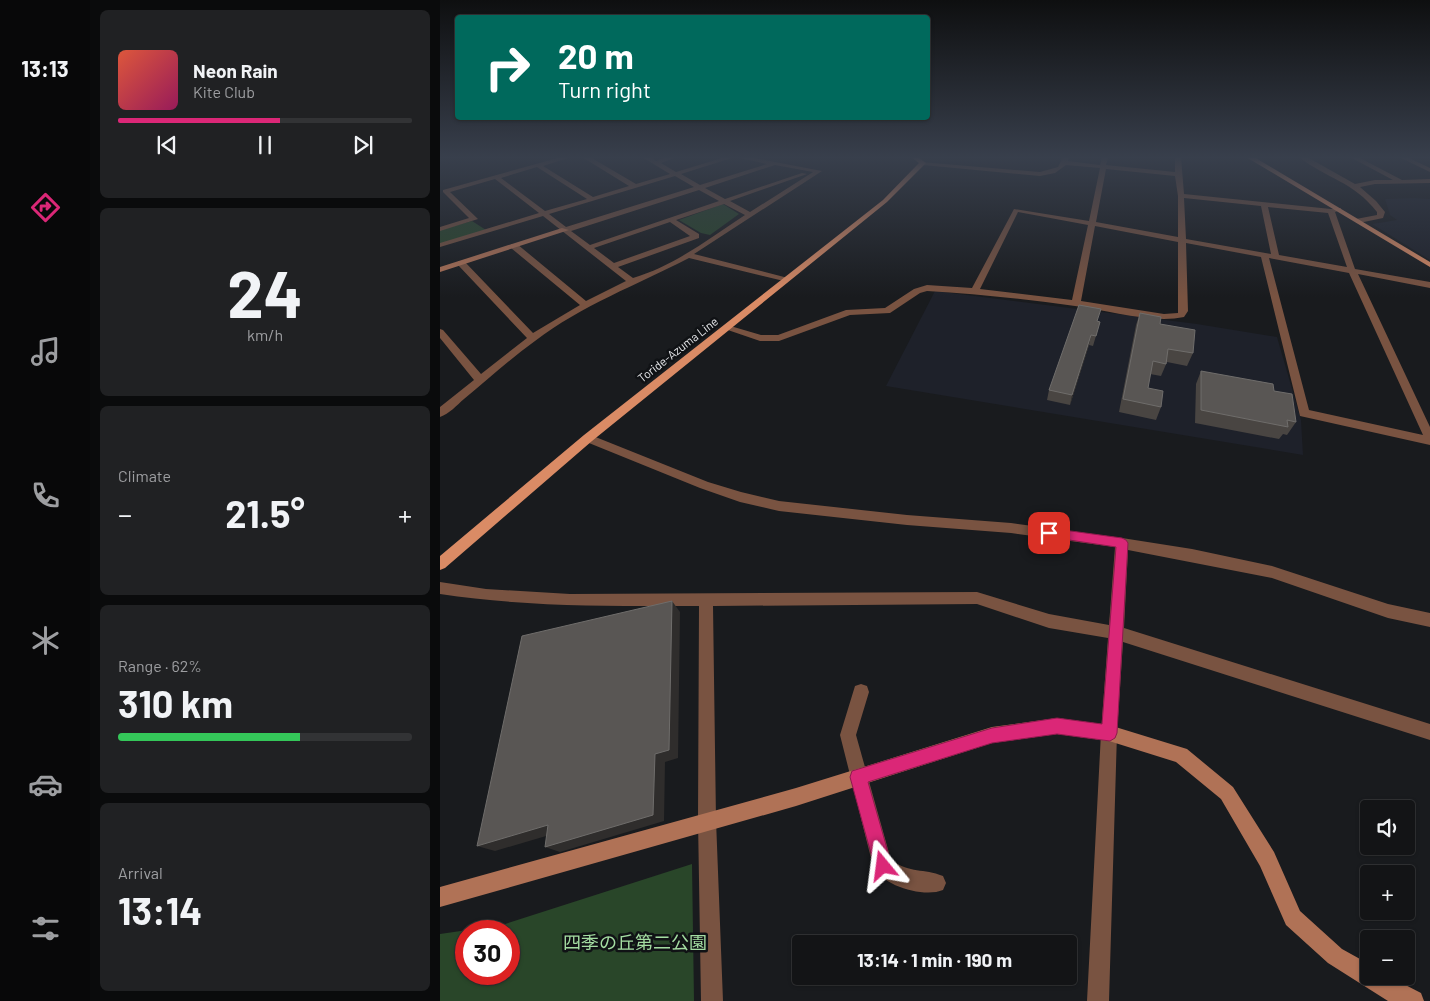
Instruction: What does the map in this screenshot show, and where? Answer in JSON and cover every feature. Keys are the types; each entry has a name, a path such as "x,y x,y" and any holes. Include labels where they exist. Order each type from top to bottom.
{"main road":[{"name":"Toride-Azuma Line","path":"440,564 588,438 882,204"},
{"path":"1325,204 1359,221 1430,266"}],"street":[{"path":"458,204 474,219 490,230"},
{"path":"531,204 632,281"},
{"path":"440,245 577,204"},
{"path":"440,270 648,204"},
{"path":"588,248 718,204"},
{"path":"731,204 750,215"},
{"path":"440,413 481,382 532,338 599,297 632,281 645,277 688,255 768,204"},
{"path":"1076,303 1095,204"},
{"path":"727,328 760,338 779,338 849,312 887,311 917,291 927,288 975,291 1076,303 1164,317 1181,316 1184,311 1181,204"},
{"path":"1275,256 1264,204 1335,210 1352,271 1430,440"},
{"path":"1359,221 1378,218 1381,212 1375,204"},
{"path":"975,291 1016,210 1430,285"},
{"path":"440,229 474,219"},
{"path":"613,266 696,236 672,220"},
{"path":"514,246 586,306"},
{"path":"1264,254 1304,413 1430,440"},
{"path":"688,255 785,280"},
{"path":"461,263 532,338"},
{"path":"440,332 481,382"},
{"path":"588,438 704,485 740,497 779,506 907,520 1011,528 1122,543 1272,572 1388,611 1430,620"},
{"path":"1098,1001 1110,733 1122,543"},
{"path":"440,588 486,595 570,600 706,601 977,598 1049,621 1117,633 1430,732"},
{"path":"706,601 707,820 712,1001"},
{"path":"861,692 848,735 883,866 900,878 936,883"},
{"path":"440,896 707,820 796,797 992,735 1057,726 1110,733 1181,755 1227,793 1267,859 1293,918 1335,956 1402,997 1413,1001"}],"shaded area":[{"path":"1386,204 1430,204 1430,260 1372,224 1397,220 1390,215"},
{"path":"935,291 1197,324 1277,337 1301,420 1303,455 886,386"}],"green space":[{"path":"723,204 739,214 710,235 701,233 679,220"},
{"path":"472,221 486,230 440,244 440,230"},
{"name":"四季の丘第二公園","path":"692,864 694,1001 440,1001 440,934 455,932 455,985 520,985 520,920 518,920"}],"building":[{"path":"1079,305 1101,309 1097,321 1100,322 1096,336 1091,335 1072,395 1049,390"},
{"path":"1140,313 1161,317 1160,324 1195,330 1193,353 1168,349 1166,364 1153,361 1148,388 1163,391 1161,407 1123,399"},
{"path":"1201,371 1273,384 1274,391 1292,394 1296,422 1287,420 1288,427 1201,410"},
{"path":"672,601 669,750 655,754 653,815 545,847 548,825 477,846 522,636"}],"route":[{"path":"883,866 858,777 992,735 1057,726 1110,733 1122,543 1049,533"}]}
